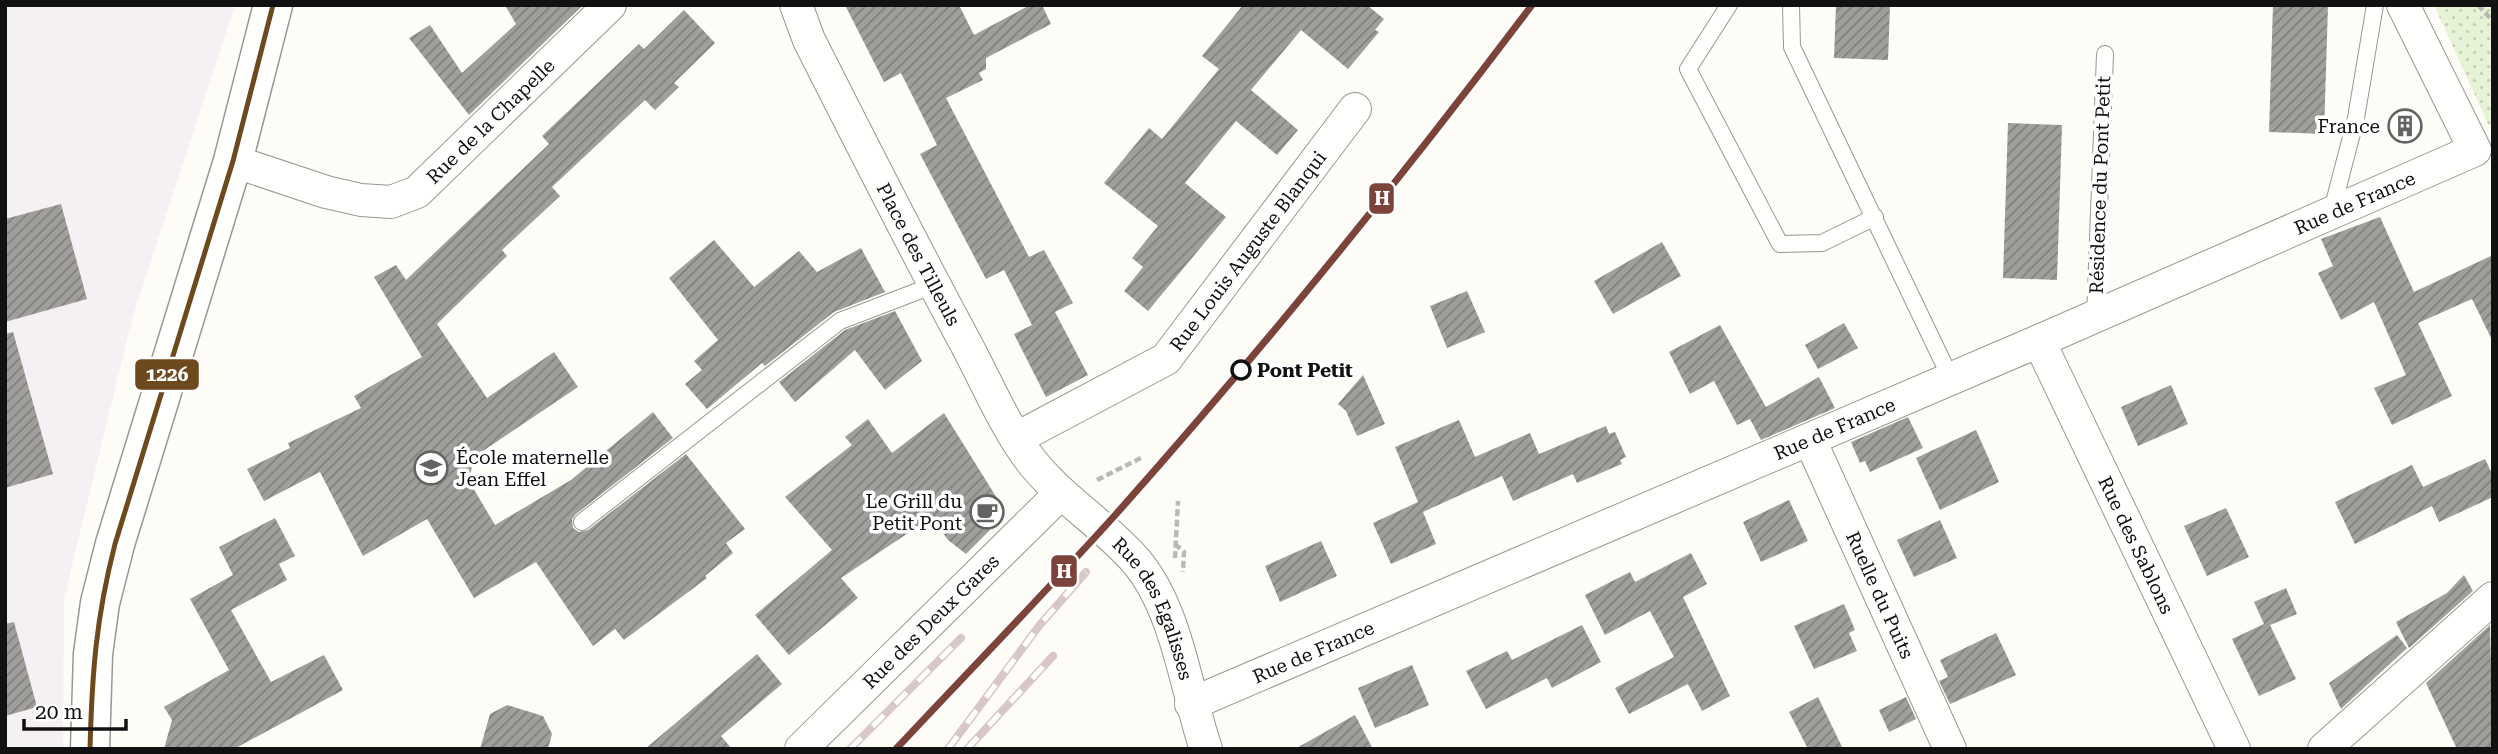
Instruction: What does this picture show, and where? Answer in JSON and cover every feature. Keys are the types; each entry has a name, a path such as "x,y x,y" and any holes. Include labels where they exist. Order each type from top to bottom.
{"street":[{"path":"90,749 93,654 100,603 114,544 233,161 273,5"},
{"name":"Rue de la Chapelle","path":"233,161 326,192 391,202 417,192 610,5"},
{"name":"Place des Tilleuls","path":"796,5 809,40 934,285 1026,454 1060,494"},
{"path":"2403,5 2484,150"},
{"name":"Rue Louis Auguste Blanqui","path":"1017,438 1166,359 1355,109"},
{"name":"Rue de France","path":"1191,704 2484,150"},
{"name":"Rue des Sablons","path":"2039,341 2234,749"},
{"name":"Ruelle du Puits","path":"1810,440 1950,749"},
{"name":"Rue des Egalisses","path":"1060,494 1093,517 1136,562 1155,588 1168,618 1206,749"},
{"name":"Rue des Deux Gares","path":"801,749 1060,494"},
{"path":"2324,749 2493,598"}],"lane":[{"path":"1729,5 1688,69 1780,244 1822,243 1875,218"},
{"path":"1791,5 1792,47 1951,379"},
{"path":"2331,214 2356,118 2375,5"},
{"name":"Résidence du Pont Petit","path":"2095,317 2105,54"},
{"path":"582,522 840,321 934,285"}],"path":[{"path":"2478,5 2493,21"},
{"path":"1092,483 1143,457"},
{"path":"1175,551 1178,501"},
{"path":"1175,544 1184,552 1183,563"}],"shaded area":[{"path":"5,5 235,5 132,319 64,598 63,749 5,749"}],"green space":[{"path":"2434,5 2493,5 2493,124 2489,126"}],"building":[{"path":"505,5 583,5 469,115 409,38 430,25 462,73 516,24"},
{"path":"845,5 959,5 974,35 1030,5 1042,5 1051,24 986,58 986,69 979,73 983,80 946,98 1029,257 1044,250 1073,303 1055,312 1088,375 1046,397 1014,334 1032,325 1004,270 986,279 920,154 937,145 901,73 884,82"},
{"path":"1243,5 1367,5 1384,19 1375,30 1379,32 1348,69 1301,30 1251,90 1298,130 1277,155 1236,121 1185,183 1226,217 1148,311 1124,291 1143,267 1132,258 1158,226 1104,183 1149,128 1162,139 1219,69 1202,56"},
{"path":"1836,5 1890,5 1888,60 1834,58"},
{"path":"2273,5 2328,5 2324,134 2269,132"},
{"path":"684,10 715,43 674,83 679,87 655,110 645,100 552,187 560,196 502,250 507,256 437,324 487,398 554,352 578,387 474,457 469,481 495,525 571,480 653,412 673,438 576,514 572,519 573,528 579,532 588,530 686,454 745,529 726,543 733,553 705,576 707,578 624,640 615,629 593,646 536,562 474,598 427,519 363,556 320,472 264,501 247,469 290,448 288,443 361,408 354,396 422,357 374,277 396,265 406,280 549,144 542,136 639,44 644,49"},
{"path":"2008,123 2062,125 2057,280 2003,278"},
{"path":"61,204 87,299 5,322 5,219"},
{"path":"2380,217 2414,292 2493,255 2493,342 2472,299 2418,323 2452,396 2392,425 2374,388 2406,375 2374,302 2341,320 2318,273 2333,266 2321,239"},
{"path":"714,240 754,287 799,251 817,272 861,248 885,292 834,312 765,366 762,363 707,409 685,384 702,370 694,361 718,340 669,278"},
{"path":"1662,242 1681,276 1613,314 1594,281"},
{"path":"1467,291 1485,332 1447,348 1430,306"},
{"path":"895,311 922,361 885,390 855,350 795,402 779,382 845,330"},
{"path":"1844,323 1858,348 1818,369 1805,345"},
{"path":"1720,325 1766,407 1819,377 1835,408 1761,440 1750,419 1737,425 1714,381 1690,394 1669,352"},
{"path":"13,332 53,474 5,488 5,334"},
{"path":"1363,375 1385,424 1357,436 1346,411 1338,404"},
{"path":"2171,385 2188,424 2138,446 2121,407"},
{"path":"944,413 1000,503 998,522 966,554 948,540 932,517 841,578 858,598 789,655 755,615 832,550 785,497 852,445 845,437 868,419 892,453"},
{"path":"1908,417 1923,448 1870,472 1865,461 1860,463 1851,442"},
{"path":"1459,420 1475,457 1530,433 1539,454 1606,426 1609,434 1615,432 1626,457 1620,460 1622,464 1577,483 1573,474 1513,501 1502,476 1423,512 1436,544 1391,564 1373,523 1418,502 1395,447"},
{"path":"1976,430 1999,482 1940,510 1916,458"},
{"path":"2485,459 2493,476 2493,497 2439,522 2432,506 2355,544 2335,502 2412,465 2423,487"},
{"path":"1789,500 1808,541 1761,562 1743,522"},
{"path":"2226,508 2249,557 2207,576 2184,526"},
{"path":"275,518 295,556 279,564 287,580 231,610 271,682 324,655 343,690 234,749 164,749 172,720 164,707 229,670 190,599 233,575 219,547"},
{"path":"1940,520 1957,558 1914,577 1897,540"},
{"path":"1321,541 1337,576 1280,602 1265,566"},
{"path":"1691,553 1707,584 1683,597 1730,696 1702,711 1688,684 1629,714 1615,688 1674,657 1650,611 1605,635 1585,595 1630,572 1635,582"},
{"path":"2464,575 2473,591 2409,648 2396,622 2447,593"},
{"path":"2286,588 2297,614 2270,625 2296,679 2259,696 2232,639 2264,624 2254,602"},
{"path":"1844,604 1855,630 1849,633 1857,651 1814,669 1794,626"},
{"path":"14,622 37,707 5,716 5,624"},
{"path":"1582,625 1601,662 1552,688 1547,678 1486,709 1466,671 1507,651 1512,660"},
{"path":"2490,625 2493,749 2457,749 2426,683"},
{"path":"1996,633 2016,675 1950,704 1939,681 1948,677 1940,660"},
{"path":"2397,635 2407,648 2341,709 2329,683"},
{"path":"757,654 782,684 721,736 732,749 645,749"},
{"path":"1412,665 1429,705 1375,728 1358,688"},
{"path":"1818,697 1843,749 1808,749 1789,712"},
{"path":"1906,697 1916,719 1889,732 1879,710"},
{"path":"507,705 543,716 552,734 548,749 480,749 490,714"},
{"path":"1355,715 1373,749 1295,749"}],"railway":[{"path":"948,749 1039,626 1086,572"},
{"path":"850,749 961,638"},
{"path":"967,749 1053,656"}],"transit line":[{"name":"1226","path":"90,749 96,646 115,544 233,161 273,5"},
{"name":"H","path":"896,749 1090,543 1171,452 1381,200 1532,5"}],"place":[{"name":"France","path":"2405,126"},
{"name":"Pont Petit","path":"1241,370"},
{"name":"École maternelle Jean Effel","path":"431,468"},
{"name":"Le Grill du Petit Pont","path":"987,512"}]}
